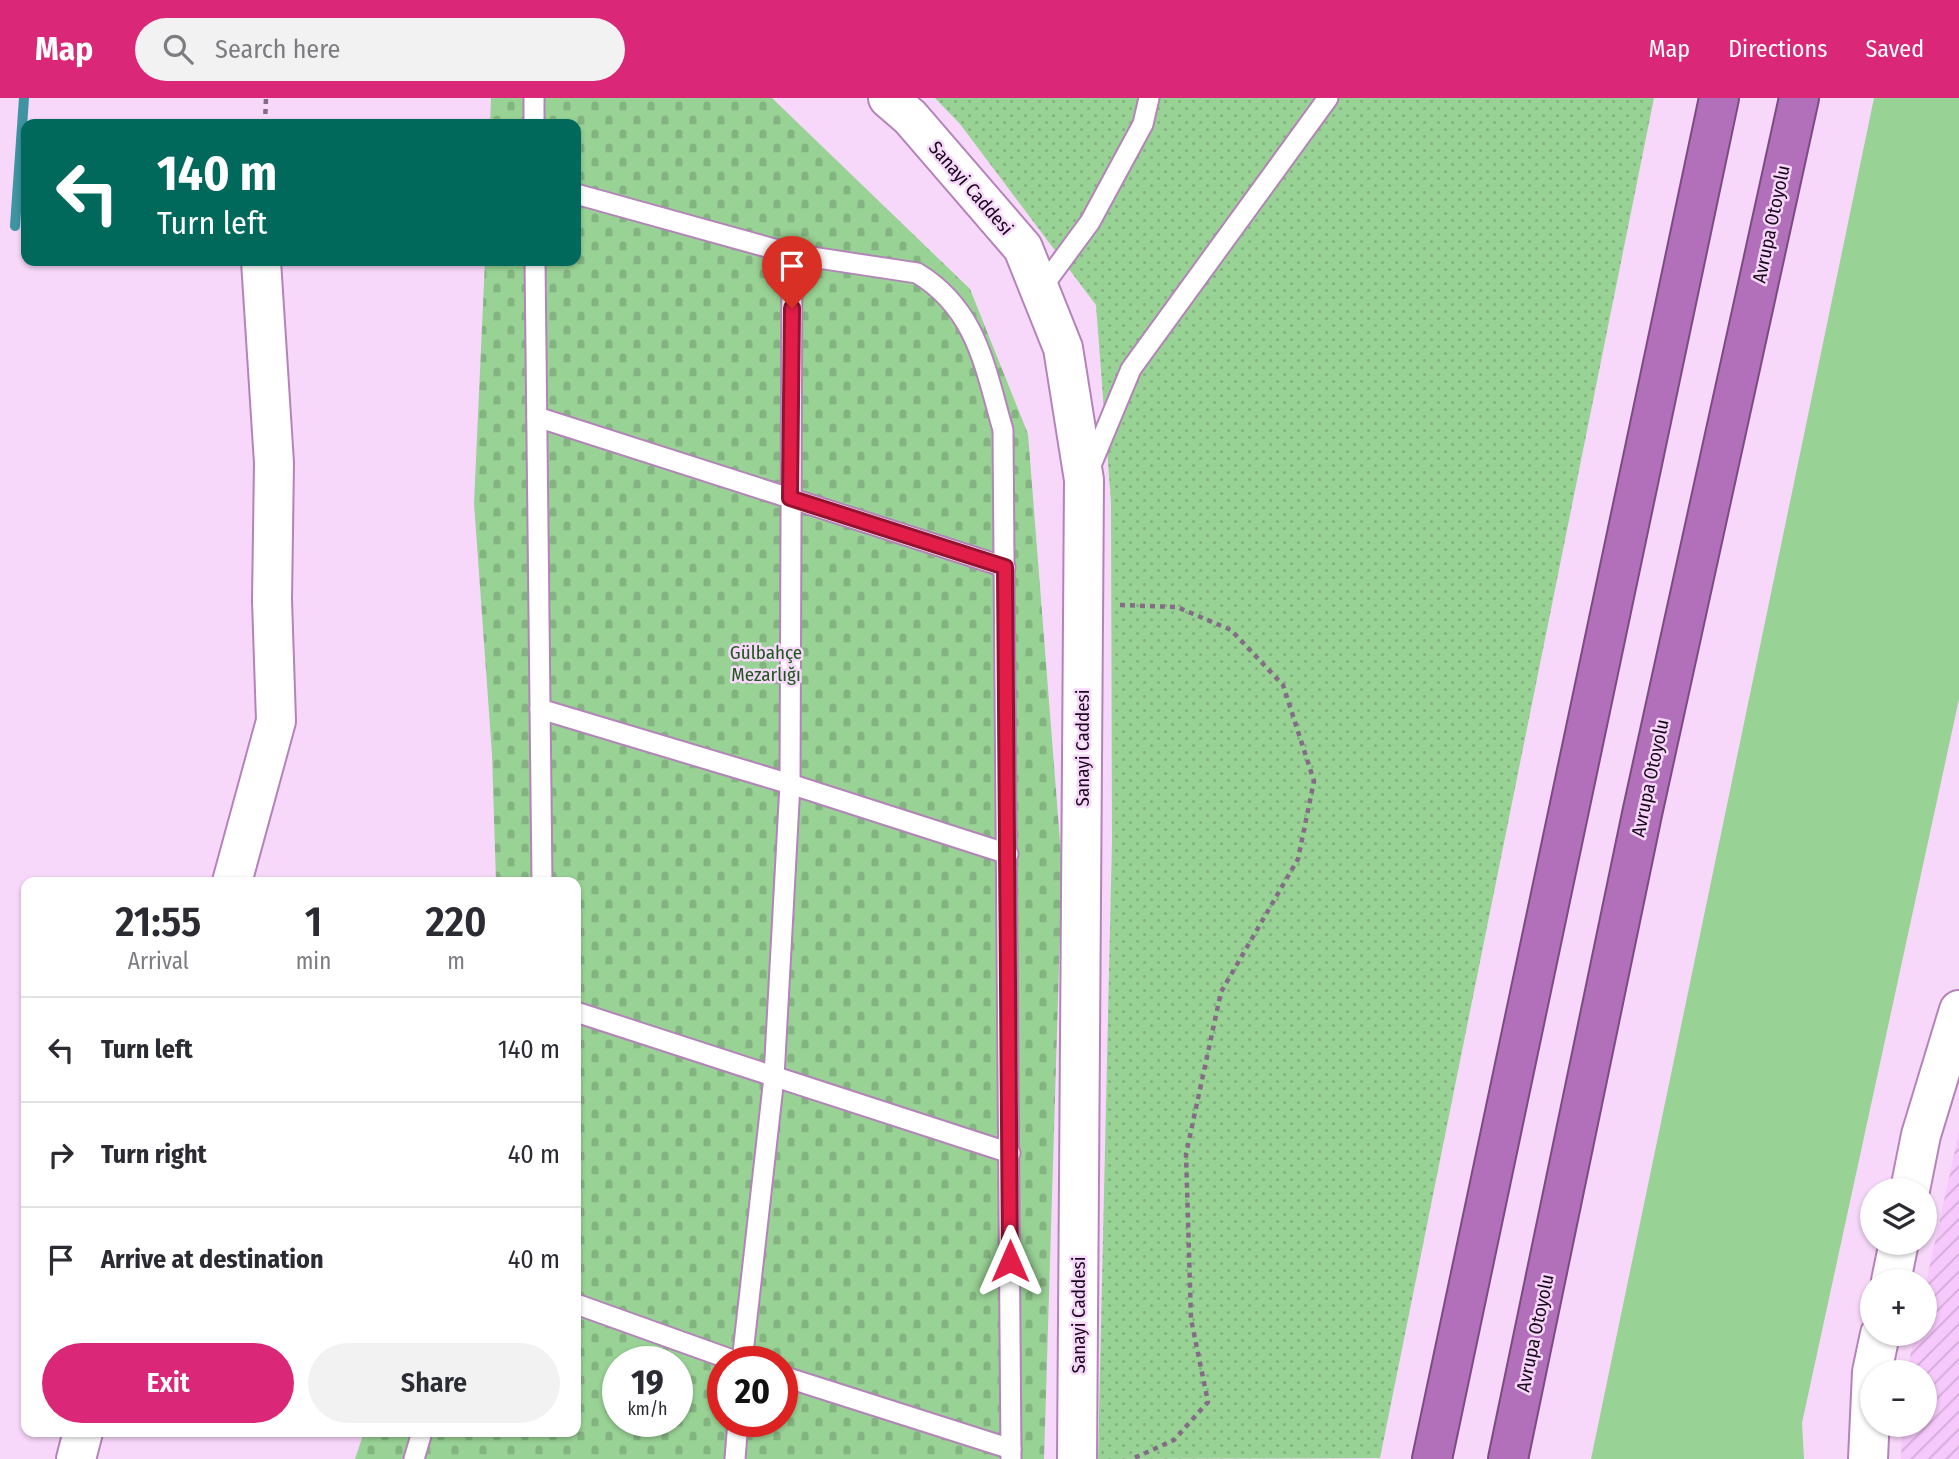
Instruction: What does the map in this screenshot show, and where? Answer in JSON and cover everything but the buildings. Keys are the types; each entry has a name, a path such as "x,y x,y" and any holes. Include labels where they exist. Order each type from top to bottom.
{"highway":[{"path":"1432,1459 1719,98"},
{"name":"Avrupa Otoyolu","path":"1508,1459 1642,814 1800,98"}],"street":[{"name":"Sanayi Caddesi","path":"888,98 910,117 1023,248 1063,348 1084,480 1077,1459"},
{"path":"233,877 276,721 272,600 274,463 261,266"},
{"path":"1912,1178 1921,1135 1959,1010"},
{"path":"1868,1459 1872,1372 1877,1346"},
{"path":"76,1459 82,1437"}],"lane":[{"path":"534,98 534,119"},
{"path":"1040,290 1090,222 1143,124 1149,98"},
{"path":"1084,480 1131,369 1328,98"},
{"path":"581,195 792,254 917,273 940,290 966,320 976,338 1003,430 1011,1454 798,1381"},
{"path":"742,1346 774,1077 790,784 792,254"},
{"path":"535,266 542,877"},
{"path":"537,416 1005,567"},
{"path":"540,709 790,784 1008,855"},
{"path":"581,1015 1010,1153"},
{"path":"581,1306 707,1350"},
{"path":"414,1459 421,1437"},
{"path":"735,1459 737,1437"}],"path":[{"path":"265,119 266,98"},
{"path":"1083,604 1177,607 1231,630 1283,685 1314,781 1298,859 1221,992 1186,1154 1191,1319 1208,1402 1174,1440 1132,1459"}],"shaded area":[{"path":"1959,1132 1959,1459 1901,1459 1902,1437 1937,1437 1937,1360 1910,1360 1912,1346 1937,1346 1937,1269 1929,1269 1932,1255 1937,1255 1937,1233"}],"green space":[{"name":"Gülbahçe Mezarlığı","path":"491,98 772,98 970,289 1028,434 1062,867 1044,1459 355,1459 362,1437 581,1437 581,877 496,877 492,754 474,503 485,266 581,266 581,119 490,119"},
{"path":"935,98 1654,98 1380,1458 1098,1459 1112,841 1111,502 1096,305 960,124"},
{"path":"1874,98 1959,98 1959,699 1802,1423 1804,1459 1591,1459"}],"waterway":[{"path":"23,119 24,98"},
{"path":"15,226 21,141"}],"route":[{"path":"792,308 790,498 1005,567 1010,1261"}]}
